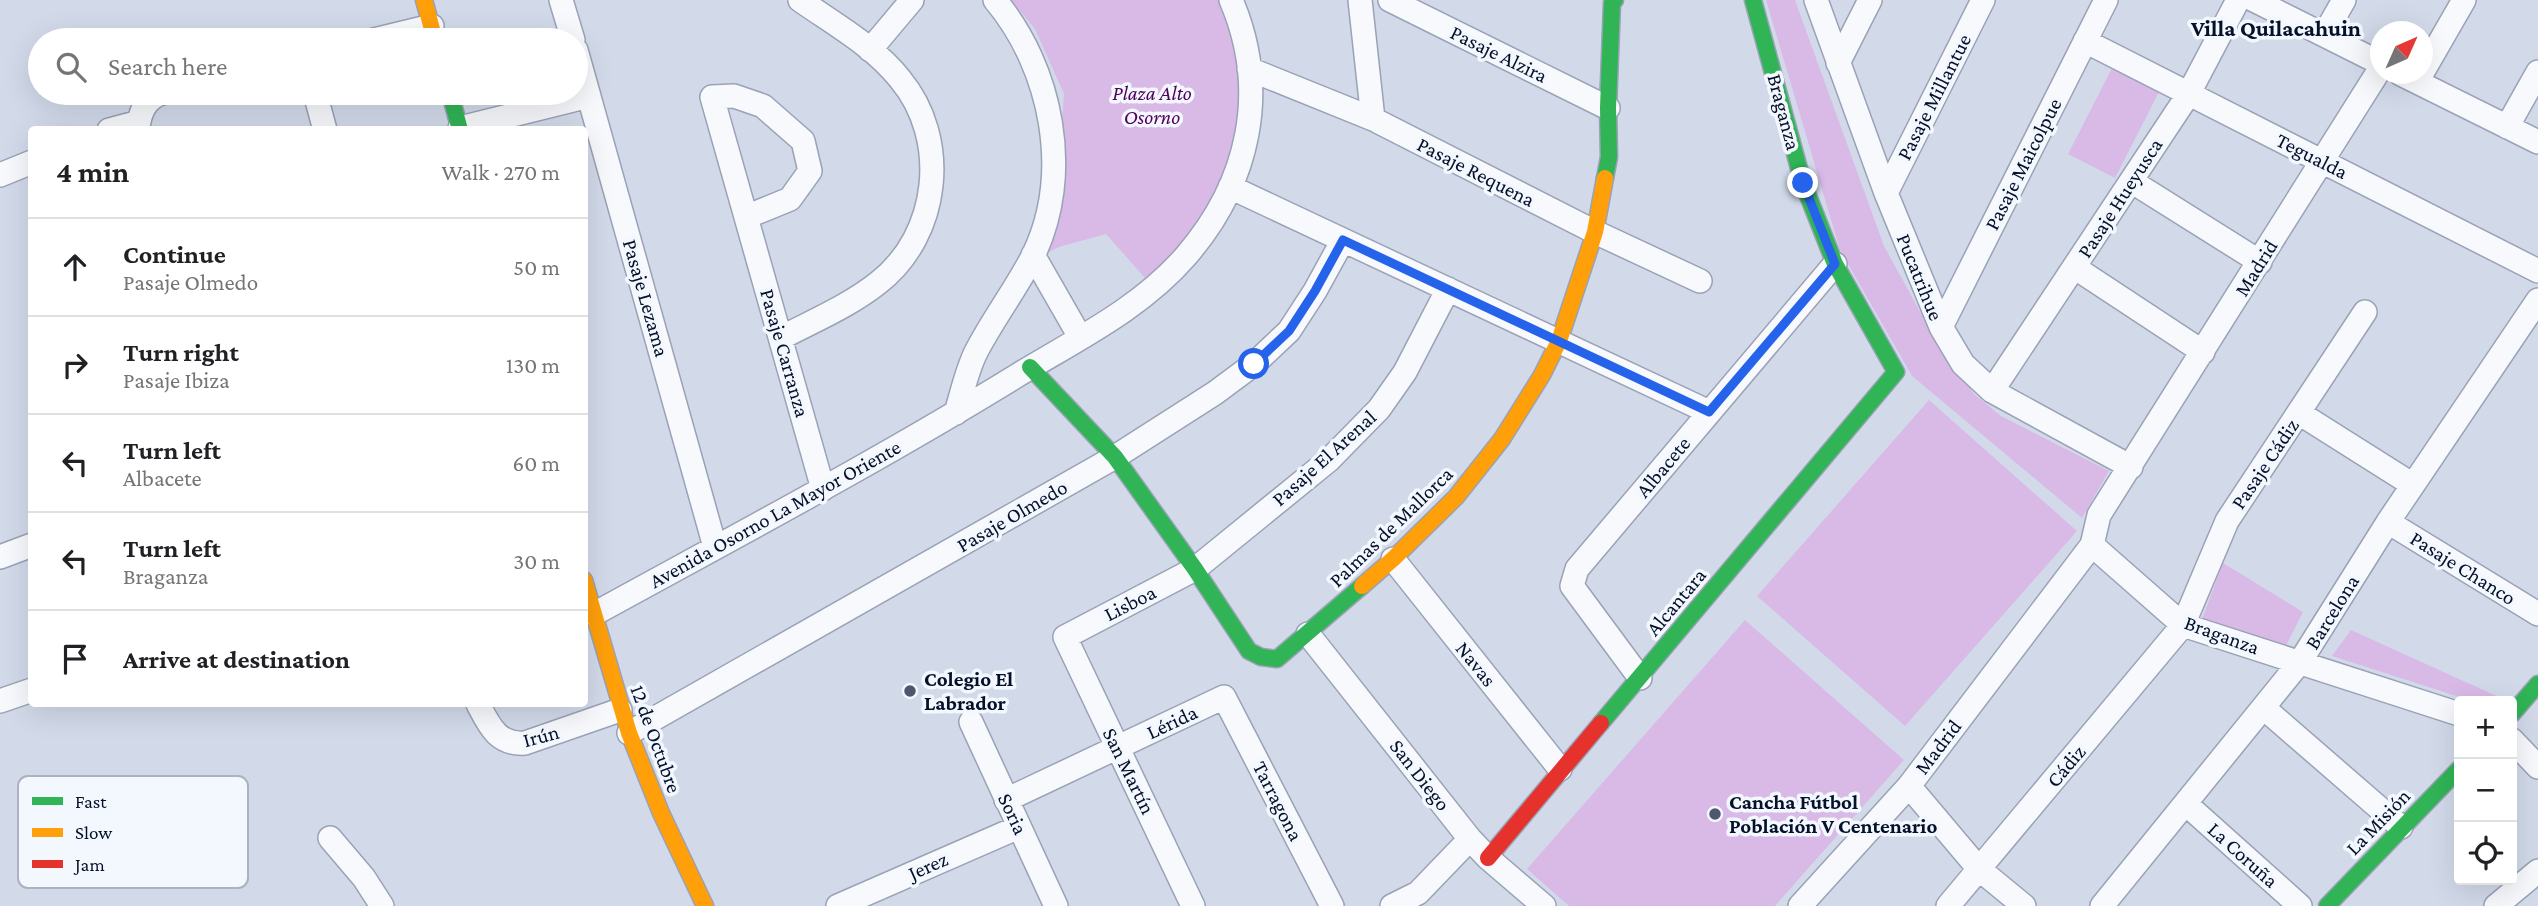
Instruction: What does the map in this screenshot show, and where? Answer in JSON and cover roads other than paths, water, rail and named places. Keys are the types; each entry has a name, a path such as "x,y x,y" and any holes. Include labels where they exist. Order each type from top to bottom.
{"street":[{"path":"424,0 432,28"},
{"path":"561,0 569,28"},
{"path":"781,338 863,294 879,282 906,254 924,220 932,181 932,160 923,117 901,80 870,50 800,0"},
{"path":"870,50 912,0"},
{"path":"956,413 975,354 1034,255 1051,191 1053,152 1046,100 1029,52 995,0"},
{"name":"Avenida Osorno La Mayor Oriente","path":"594,614 956,413 1128,310 1170,274 1204,233 1230,187 1248,135 1251,113 1250,69 1241,26 1231,0"},
{"path":"1360,0 1373,120"},
{"name":"Pasaje Alzira","path":"1390,0 1608,108"},
{"name":"Palmas de Mallorca","path":"1030,367 1115,457 1195,569 1249,651 1261,657 1277,659 1425,530 1480,469 1523,407 1559,341 1595,232 1609,157 1608,108 1612,4 1615,0"},
{"name":"Braganza","path":"1753,0 1803,183 1835,264 1896,372"},
{"name":"Pucatrihue","path":"1816,0 1886,193 1941,327 1963,364 1992,391 2131,467"},
{"path":"1838,63 1870,0"},
{"name":"Pasaje Millantue","path":"1886,193 1983,0"},
{"name":"Pasaje Maicolpue","path":"1941,327 2106,0"},
{"name":"Pasaje Hueyusca","path":"1992,391 2188,95 2238,0"},
{"path":"2254,0 2370,58"},
{"path":"2324,35 2344,0"},
{"path":"2433,49 2464,0"},
{"name":"Tegualda","path":"2085,41 2538,271"},
{"name":"Pasaje Requena","path":"1250,69 1373,120 1595,232 1700,281"},
{"path":"2507,127 2538,72"},
{"name":"Madrid","path":"2131,467 2372,84"},
{"path":"2430,84 2538,142"},
{"name":"Pasaje Lezama","path":"588,92 715,547"},
{"name":"Pasaje Carranza","path":"746,217 790,199 810,171 803,141 763,106 734,96 712,97 823,489"},
{"path":"138,126 145,105"},
{"path":"318,105 324,126"},
{"path":"453,105 459,126"},
{"path":"472,126 554,105"},
{"path":"0,175 28,164"},
{"path":"2131,181 2260,262"},
{"path":"1230,187 1709,412"},
{"name":"Pasaje Olmedo","path":"629,733 1115,457 1215,393 1254,364 1289,331 1343,240"},
{"path":"1034,255 1080,337"},
{"name":"Albacete","path":"1640,678 1572,586 1577,569 1835,264"},
{"path":"2074,267 2203,352"},
{"name":"Pasaje El Arenal","path":"1195,569 1329,460 1379,410 1405,372 1448,289"},
{"name":"Barcelona","path":"2102,906 2300,663 2388,522 2538,300"},
{"name":"Pasaje Cádiz","path":"2183,625 2227,521 2365,312"},
{"name":"Alcantara","path":"1488,858 1896,372"},
{"path":"2299,413 2413,485"},
{"path":"2092,545 2099,515 2131,467"},
{"name":"Pasaje Chanco","path":"2388,522 2538,614"},
{"name":"Braganza","path":"2092,545 2183,625 2454,712"},
{"name":"Madrid","path":"1800,906 1909,786 2092,545"},
{"path":"0,557 28,546"},
{"name":"Navas","path":"1393,559 1560,769"},
{"name":"Lisboa","path":"1065,637 1195,569"},
{"name":"12 de Octubre","path":"588,594 620,710 661,813 705,906"},
{"name":"Cádiz","path":"1948,906 2183,625"},
{"name":"San Diego","path":"1308,634 1470,839 1544,906"},
{"name":"San Martín","path":"1065,637 1193,906"},
{"path":"2517,708 2538,684"},
{"path":"0,701 28,691"},
{"name":"Lérida","path":"1006,800 1224,697"},
{"name":"Tarragona","path":"1224,697 1332,906"},
{"name":"Irún","path":"480,707 492,730 499,737 516,744 620,710"},
{"path":"2264,709 2401,827"},
{"name":"Soria","path":"971,722 1056,906"},
{"path":"2517,745 2538,767"},
{"name":"La Misión","path":"2327,906 2454,774"},
{"path":"1909,786 1979,869 2024,906"},
{"name":"La Coruña","path":"2186,804 2300,906"},
{"name":"Jerez","path":"838,906 1018,827"},
{"path":"330,838 364,878 382,906"},
{"path":"1392,906 1418,893 1470,839"},
{"path":"2497,906 2538,871"}],"place":[{"name":"Colegio El Labrador","path":"910,691"},
{"name":"Cancha Fútbol Población V Centenario","path":"1715,814"}],"district":[{"name":"Villa Quilacahuin","path":"2276,28"}],"park label":[{"name":"Plaza Alto Osorno","path":"1152,105"}]}
